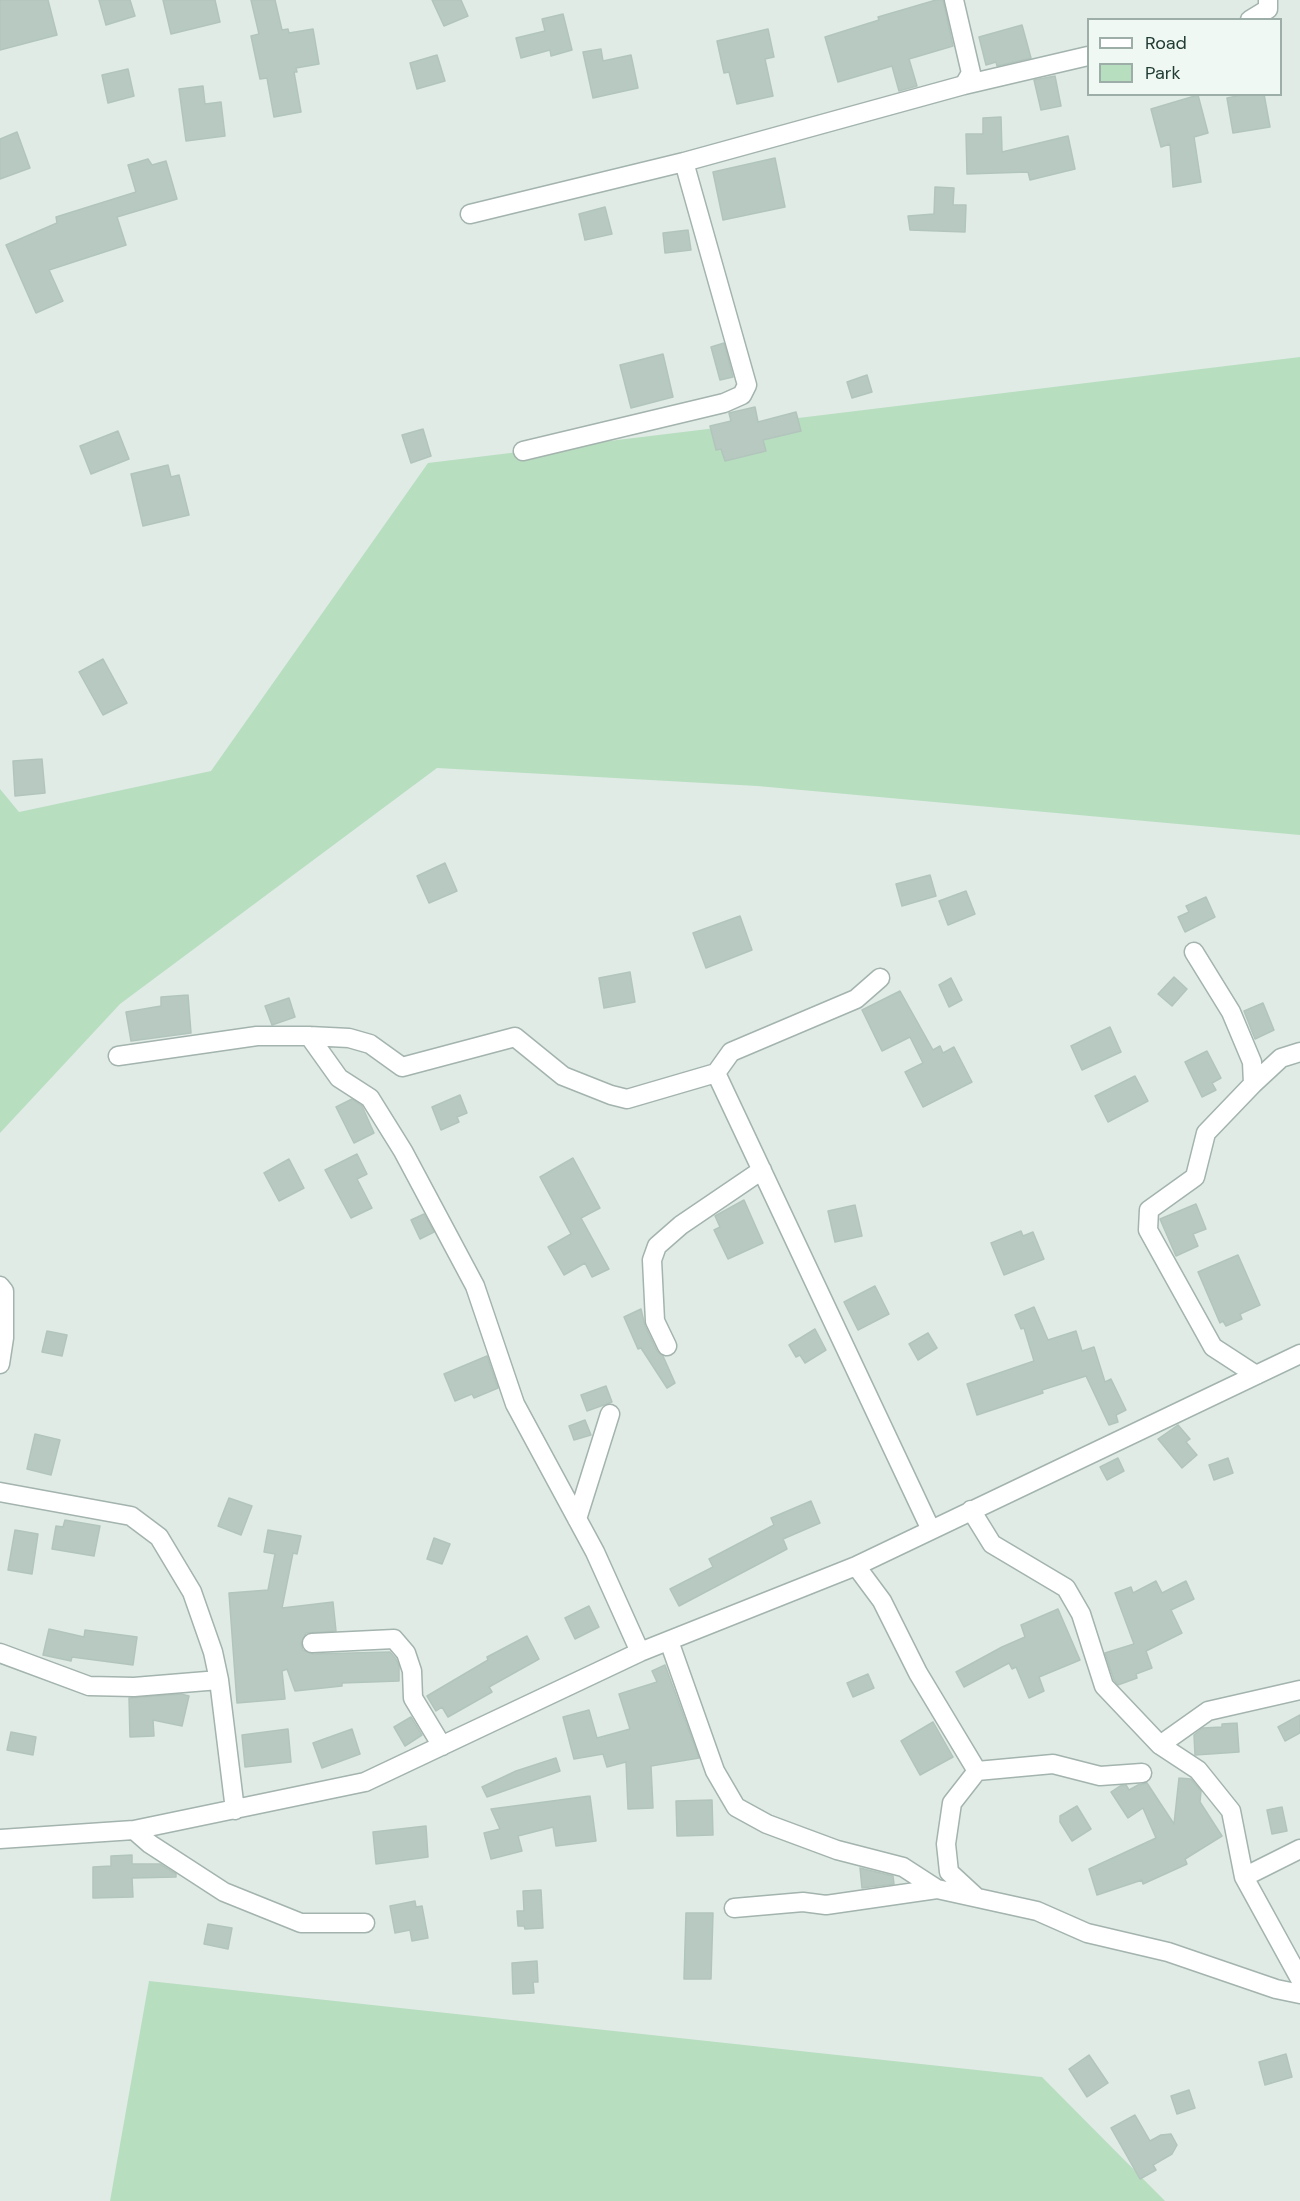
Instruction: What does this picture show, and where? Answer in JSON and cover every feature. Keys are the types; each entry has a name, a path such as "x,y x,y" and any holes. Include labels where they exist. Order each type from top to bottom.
{"street":[{"path":"954,0 971,72 964,85"},
{"path":"1253,18 1268,9 1269,0"},
{"path":"470,214 684,162 964,85 1087,56"},
{"path":"523,451 724,404 742,395 747,385 684,162"},
{"path":"1194,952 1231,1012 1252,1062 1253,1084"},
{"path":"118,1056 257,1036 309,1036 349,1038 370,1044 402,1066 515,1037 563,1076 627,1099 716,1073 731,1052 856,999 880,978"},
{"path":"309,1036 339,1078 369,1098 403,1151 475,1286 515,1404 595,1552 640,1653"},
{"path":"1256,1374 1213,1347 1148,1230 1149,1210 1195,1178 1206,1133 1281,1058 1300,1052"},
{"path":"716,1073 931,1530"},
{"path":"667,1346 655,1321 652,1260 657,1246 681,1225 762,1170"},
{"path":"0,1286 4,1291 4,1338 0,1364"},
{"path":"0,1839 134,1830 365,1782 640,1653 856,1566 1300,1354"},
{"path":"577,1519 610,1414"},
{"path":"0,1492 131,1516 159,1537 192,1592 213,1652 219,1680 235,1810"},
{"path":"971,1510 992,1544 1066,1588 1081,1614 1104,1686 1160,1745 1198,1770 1231,1811 1244,1877 1300,1979"},
{"path":"856,1566 882,1601 918,1673 977,1771"},
{"path":"312,1643 394,1639 406,1653 412,1671 413,1698 442,1746"},
{"path":"669,1641 715,1771 736,1808 767,1824 837,1850 903,1867 937,1889"},
{"path":"0,1653 89,1686 134,1687 219,1680"},
{"path":"1160,1745 1208,1711 1300,1690"},
{"path":"975,1896 950,1872 946,1844 951,1803 977,1771 1053,1764 1100,1776 1142,1773"},
{"path":"134,1830 150,1844 224,1892 268,1910 301,1923 365,1923"},
{"path":"1244,1877 1300,1849"},
{"path":"734,1908 803,1902 826,1905 937,1889 1037,1911 1087,1933 1168,1952 1276,1989 1300,1994"}],"green space":[{"path":"1300,357 1300,835 757,786 437,768 120,1004 0,1133 0,789 19,812 211,771 428,463"},
{"path":"149,1981 1042,2077 1165,2201 110,2201"}],"building":[{"path":"0,0 48,0 57,35 0,50"},
{"path":"99,0 130,0 135,16 106,25"},
{"path":"163,0 215,0 220,22 171,34"},
{"path":"251,0 275,0 282,30 288,29 289,33 313,29 319,64 296,68 297,72 294,72 301,112 274,117 267,78 260,79 251,36 259,34"},
{"path":"432,0 461,0 468,16 444,26"},
{"path":"943,0 953,46 909,59 917,86 899,91 892,66 838,82 825,37 879,20 878,17"},
{"path":"563,14 572,50 551,56 550,50 521,58 516,38 545,31 542,19"},
{"path":"1022,25 1031,58 997,66 996,62 986,65 979,37"},
{"path":"768,29 774,57 765,59 773,96 737,104 729,72 724,73 717,41"},
{"path":"601,49 603,61 631,55 638,88 593,98 583,52"},
{"path":"437,55 445,81 417,89 410,63"},
{"path":"128,69 134,96 108,103 102,75"},
{"path":"1055,76 1061,106 1041,110 1034,80"},
{"path":"203,86 205,104 221,102 225,136 186,141 179,89"},
{"path":"1198,96 1208,133 1194,137 1201,182 1173,187 1170,144 1161,147 1151,109"},
{"path":"1264,96 1270,127 1233,133 1227,98"},
{"path":"1001,117 1002,152 1068,136 1075,169 1030,180 1028,172 967,174 966,134 983,134 983,118"},
{"path":"17,132 30,168 0,179 0,139"},
{"path":"775,158 785,207 723,220 713,172"},
{"path":"148,159 152,165 166,161 177,199 117,217 126,245 49,270 63,301 36,313 6,245 57,223 56,217 136,192 128,165"},
{"path":"935,187 954,188 953,205 966,205 965,232 910,230 908,216 934,214"},
{"path":"605,207 612,234 585,240 579,214"},
{"path":"688,230 691,250 665,253 663,233"},
{"path":"724,343 733,377 720,380 711,347"},
{"path":"663,354 673,397 631,408 620,365"},
{"path":"867,375 872,392 852,398 847,382"},
{"path":"755,407 758,422 796,412 801,431 763,440 766,451 725,461 721,449 716,450 710,426 731,421 729,413"},
{"path":"423,429 431,456 411,463 402,435"},
{"path":"118,431 129,459 91,474 80,446"},
{"path":"168,465 171,477 179,475 189,515 143,526 131,474"},
{"path":"103,659 127,703 103,715 79,672"},
{"path":"42,759 45,793 15,796 13,761"},
{"path":"445,863 457,891 429,903 417,876"},
{"path":"930,875 936,896 902,906 896,884"},
{"path":"966,891 975,914 948,925 939,901"},
{"path":"1206,897 1215,917 1185,932 1178,917 1189,912 1186,906"},
{"path":"740,916 752,950 706,968 693,933"},
{"path":"630,972 635,1002 604,1008 599,978"},
{"path":"1174,977 1187,989 1172,1006 1158,994"},
{"path":"951,978 962,1000 949,1007 939,985"},
{"path":"900,991 933,1050 940,1046 943,1053 954,1047 972,1082 923,1107 905,1072 923,1063 910,1037 882,1051 862,1010"},
{"path":"188,995 191,1033 131,1041 126,1012 161,1006 161,997"},
{"path":"289,998 295,1017 272,1025 265,1006"},
{"path":"1263,1003 1274,1030 1255,1039 1244,1011"},
{"path":"1110,1027 1121,1052 1082,1070 1071,1046"},
{"path":"1207,1051 1221,1078 1212,1083 1216,1090 1202,1097 1185,1062"},
{"path":"1135,1076 1148,1101 1108,1122 1095,1096"},
{"path":"460,1095 467,1113 457,1117 459,1122 441,1130 432,1107"},
{"path":"352,1099 362,1106 374,1133 354,1143 336,1107"},
{"path":"357,1154 367,1174 357,1179 372,1208 351,1218 325,1170"},
{"path":"573,1158 600,1208 581,1218 609,1269 592,1277 585,1263 564,1275 548,1247 571,1234 540,1177"},
{"path":"289,1159 304,1188 279,1201 264,1173"},
{"path":"744,1200 763,1243 728,1259 714,1230 720,1227 715,1216"},
{"path":"1196,1204 1206,1229 1193,1234 1198,1246 1176,1256 1160,1219"},
{"path":"855,1205 862,1236 835,1242 828,1211"},
{"path":"424,1214 434,1232 420,1239 411,1220"},
{"path":"1021,1231 1023,1236 1033,1232 1044,1259 1004,1275 991,1243"},
{"path":"1238,1255 1260,1305 1240,1314 1242,1319 1226,1326 1223,1321 1220,1323 1198,1272"},
{"path":"875,1286 889,1314 858,1330 844,1302"},
{"path":"1034,1307 1048,1340 1076,1331 1082,1351 1094,1347 1105,1382 1111,1379 1126,1410 1116,1415 1118,1422 1109,1425 1086,1376 977,1415 967,1384 1034,1361 1024,1328 1021,1329 1015,1315"},
{"path":"641,1309 645,1326 657,1351 663,1356 675,1383 667,1388 641,1348 638,1349 624,1317"},
{"path":"815,1329 826,1350 805,1363 800,1355 796,1357 789,1345"},
{"path":"47,1331 67,1335 62,1356 42,1352"},
{"path":"928,1333 937,1348 918,1360 909,1344"},
{"path":"487,1356 498,1388 474,1398 472,1394 455,1401 444,1374"},
{"path":"606,1386 612,1402 587,1411 581,1395"},
{"path":"585,1420 591,1435 574,1440 569,1426"},
{"path":"1178,1425 1190,1439 1186,1442 1197,1455 1182,1468 1158,1439"},
{"path":"35,1434 60,1440 51,1475 27,1469"},
{"path":"1118,1458 1124,1471 1107,1480 1100,1467"},
{"path":"1228,1458 1233,1473 1214,1480 1209,1465"},
{"path":"229,1498 252,1506 241,1535 218,1526"},
{"path":"811,1501 820,1523 783,1539 787,1549 679,1606 670,1589 713,1567 709,1559 774,1525 771,1518"},
{"path":"65,1520 100,1526 94,1556 52,1549 56,1526 63,1527"},
{"path":"15,1530 38,1534 32,1574 8,1570"},
{"path":"268,1530 301,1536 297,1554 293,1553 282,1608 333,1602 336,1631 306,1633 301,1643 303,1650 313,1654 390,1652 399,1666 399,1681 342,1683 342,1686 295,1691 287,1669 282,1671 285,1699 237,1703 229,1593 268,1590 275,1554 264,1552"},
{"path":"434,1538 450,1544 442,1564 427,1559"},
{"path":"1156,1581 1162,1593 1186,1581 1194,1599 1171,1610 1182,1633 1146,1651 1152,1668 1136,1674 1137,1678 1118,1685 1114,1680 1105,1653 1134,1644 1115,1593 1131,1587 1133,1593"},
{"path":"589,1606 599,1627 575,1639 565,1618"},
{"path":"1058,1609 1080,1660 1039,1677 1044,1691 1029,1698 1016,1667 1012,1669 1009,1663 964,1687 956,1672 1025,1637 1021,1625"},
{"path":"49,1629 84,1637 85,1630 137,1637 133,1665 72,1657 71,1661 43,1655"},
{"path":"527,1636 539,1659 489,1687 492,1692 448,1717 442,1707 436,1711 427,1696 488,1660 487,1657"},
{"path":"665,1665 699,1758 651,1766 653,1808 628,1809 626,1762 607,1767 603,1754 574,1759 563,1717 589,1710 597,1738 630,1729 619,1694 657,1682 652,1671"},
{"path":"868,1674 874,1688 853,1697 847,1683"},
{"path":"181,1694 189,1696 182,1726 153,1720 154,1736 130,1737 129,1698"},
{"path":"1300,1715 1300,1733 1285,1741 1278,1727"},
{"path":"411,1717 422,1735 405,1746 394,1727"},
{"path":"933,1722 953,1757 920,1775 901,1741"},
{"path":"1237,1723 1239,1752 1195,1755 1194,1735 1203,1728"},
{"path":"288,1729 291,1762 245,1767 242,1735"},
{"path":"352,1729 360,1754 322,1768 313,1743"},
{"path":"11,1732 36,1737 33,1755 7,1750"},
{"path":"556,1758 560,1771 487,1797 482,1787 516,1771"},
{"path":"1179,1778 1191,1779 1201,1791 1200,1802 1222,1836 1185,1859 1187,1864 1143,1884 1142,1880 1097,1895 1089,1869 1156,1838 1143,1808 1128,1818 1111,1792 1120,1786 1126,1785 1129,1790 1147,1783 1174,1824"},
{"path":"590,1796 596,1841 556,1846 553,1827 518,1836 522,1851 491,1859 484,1833 500,1829 491,1809"},
{"path":"712,1800 713,1835 677,1836 676,1801"},
{"path":"1077,1806 1091,1829 1072,1841 1060,1822 1060,1816"},
{"path":"1282,1807 1287,1831 1272,1834 1267,1810"},
{"path":"426,1826 428,1857 376,1864 373,1832"},
{"path":"132,1855 132,1864 160,1864 176,1874 176,1877 132,1878 133,1897 93,1898 93,1867 111,1866 111,1856"},
{"path":"860,1868 893,1876 894,1884 862,1888"},
{"path":"541,1890 543,1928 525,1929 524,1926 518,1926 517,1911 524,1911 523,1891"},
{"path":"415,1901 416,1907 422,1906 428,1938 412,1941 410,1930 395,1933 390,1906"},
{"path":"686,1913 713,1913 711,1979 684,1979"},
{"path":"208,1924 232,1928 228,1949 204,1944"},
{"path":"537,1961 538,1982 533,1982 534,1993 513,1994 512,1963"},
{"path":"1286,2054 1292,2077 1265,2085 1259,2062"},
{"path":"1089,2055 1108,2083 1087,2097 1069,2069"},
{"path":"1189,2090 1195,2108 1177,2114 1171,2096"},
{"path":"1135,2115 1150,2141 1161,2135 1171,2134 1177,2145 1172,2154 1153,2165 1156,2170 1140,2179 1111,2128"}]}
